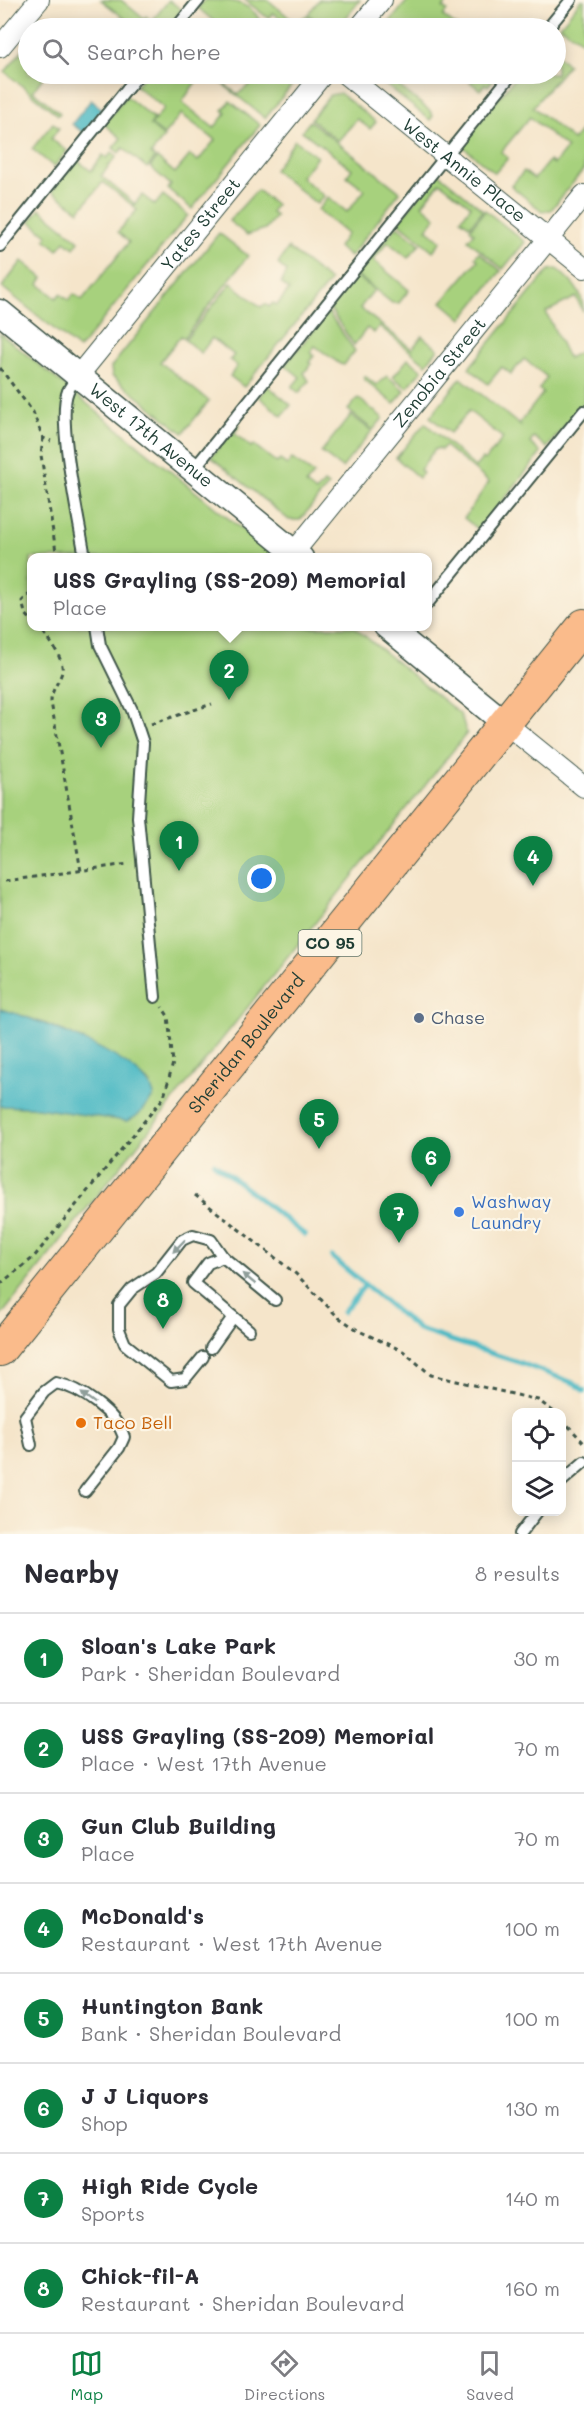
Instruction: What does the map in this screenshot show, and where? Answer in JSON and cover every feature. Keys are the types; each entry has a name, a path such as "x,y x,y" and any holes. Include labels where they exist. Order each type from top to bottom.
{"main road":[{"name":"Sheridan Boulevard","path":"0,1350 584,626"}],"street":[{"path":"24,18 39,0"},
{"path":"367,18 382,0"},
{"path":"0,47 18,25"},
{"name":"Yates Street","path":"78,376 315,84"},
{"name":"West Annie Place","path":"357,84 584,268"},
{"name":"Zenobia Street","path":"300,553 584,195"},
{"name":"West 17th Avenue","path":"0,312 296,553"},
{"path":"399,631 505,723 584,787"}],"lane":[{"path":"184,18 199,0"},
{"path":"556,18 571,0"},
{"path":"0,246 131,84"},
{"path":"193,470 504,84"},
{"path":"78,376 68,391 66,401 67,447 84,553"},
{"path":"432,598 584,411"},
{"path":"98,631 104,655 139,728 143,752 138,817 155,997"},
{"path":"233,1317 185,1379 171,1381 125,1344 119,1329 119,1305 132,1289 156,1273 183,1240 193,1235 211,1240 223,1257 275,1300"},
{"path":"223,1257 208,1263 193,1283 249,1330"},
{"path":"31,1445 25,1418 44,1392 56,1383 71,1386 111,1416 120,1424 124,1437 119,1448 85,1491"},
{"path":"566,1477 582,1466"},
{"path":"520,1534 534,1516"}],"path":[{"path":"0,368 33,412 43,438 40,455 56,553"},
{"path":"43,438 67,447"},
{"path":"27,597 22,601 27,615"},
{"path":"41,631 62,663 63,671 51,693 51,702 81,871"},
{"path":"139,728 212,704"},
{"path":"5,881 142,862"},
{"path":"0,1284 33,1258 164,1097 172,1075 173,1050 168,1016 155,997"},
{"path":"195,1195 296,1274 338,1317 359,1331 403,1351 431,1375 538,1400 548,1408"},
{"path":"566,1424 584,1443"}],"green space":[{"path":"101,0 121,0 143,18 124,18"},
{"path":"169,0 182,10 175,18 154,18"},
{"path":"205,0 236,2 249,8 258,18 210,18 198,8"},
{"path":"245,0 268,0 290,18 280,18 273,13 268,18"},
{"path":"319,0 360,0 346,18 313,18 308,14"},
{"path":"408,0 449,0 443,8 447,11 443,16 446,18 393,18"},
{"path":"581,0 584,0 584,42 566,30 566,19"},
{"path":"18,56 18,83 5,72"},
{"path":"20,84 38,84 33,91 60,113 58,115"},
{"path":"138,84 194,84 182,102 214,128 226,113 223,110 230,101 260,125 192,209 168,189 171,185 150,167 157,158 175,173 190,155 198,161 215,140 181,114 164,135 151,125 164,108 136,86"},
{"path":"222,84 238,94 251,84 293,84 265,118"},
{"path":"385,84 396,84 430,111 433,116 430,120"},
{"path":"472,84 485,84 480,90"},
{"path":"510,84 552,84 533,107 573,140 584,127 584,169 551,210 542,211 511,186 524,171 534,179 549,161 554,164 567,148 530,117 501,152 508,158 495,173 461,145"},
{"path":"340,93 376,122 370,129 357,119 338,141 311,119 330,95"},
{"path":"126,96 154,119 150,125 164,137 151,154 155,158 147,168 123,148 119,153 113,148 121,138 104,124"},
{"path":"310,121 400,192 350,257 338,247 347,234 318,210 328,197 347,212 365,190 347,176 352,169 302,131"},
{"path":"53,123 59,128 51,139 67,151 54,167 32,149"},
{"path":"295,140 317,157 301,177 324,196 317,204 274,170"},
{"path":"112,152 117,156 101,176 134,203 132,205 103,182 79,211 52,191 77,160 91,171 103,155 107,158"},
{"path":"438,173 483,210 470,226 461,219 471,206 440,182 422,205 436,217 427,229 441,241 433,251 398,222"},
{"path":"257,190 276,205 271,212 276,216 265,229 247,235 229,221"},
{"path":"142,195 155,205 163,195 188,215 79,349 2,287 22,261 43,278 39,284 56,298 60,294 69,300 74,294 82,300 129,242 118,232 137,210 133,206"},
{"path":"40,209 79,241 74,248 65,241 58,250 45,239 48,236 30,221"},
{"path":"485,210 525,242 503,269 468,240 474,233 470,229"},
{"path":"397,226 420,244 408,258 388,242 373,260 409,290 399,303 392,303 357,275"},
{"path":"219,233 248,256 184,338 181,336 160,362 209,401 183,433 112,376 111,367"},
{"path":"288,248 330,281 244,387 230,376 237,366 230,360 234,355 212,338 201,353 185,340 231,283 261,307 265,304 269,307 273,303 277,305 289,290 281,283 287,272 278,264"},
{"path":"479,252 501,271 462,319 442,302 478,260 475,257"},
{"path":"557,269 579,293 583,312 576,297 546,312 568,358 584,350 584,402 547,448 534,437 530,443 541,453 479,530 464,518 489,482 445,446 441,450 438,448 434,450 420,470 423,473 419,478 396,458 425,423 475,467 482,459 485,461 503,438 469,411 450,433 430,417 461,378 522,427 519,424 543,393 539,389 547,377 524,359 511,374 502,367 488,384 469,368 549,270"},
{"path":"356,276 374,290 360,308 412,349 422,336 438,349 426,364 379,326 374,333 367,328 354,345 330,309"},
{"path":"328,312 355,351 344,365 315,346 310,352 314,356 309,362 311,364 304,373 309,381 299,393 292,387 300,377 285,365"},
{"path":"0,333 271,553 27,553 27,631 359,631 460,714 467,733 0,1317 0,1106 31,1107 127,1121 142,1111 149,1096 151,1084 99,1048 40,1022 0,1009"},
{"path":"408,359 422,370 407,388 393,377"},
{"path":"365,376 376,385 387,376 405,391 394,404 364,379"},
{"path":"268,386 291,405 282,416 259,397"},
{"path":"358,398 383,418 373,430 348,410"},
{"path":"351,415 372,431 342,468 321,452"},
{"path":"238,424 240,426 234,433 251,447 254,445 277,463 280,460 287,465 292,459 314,474 306,484 316,492 324,483 328,486 300,520 289,520 211,457"}],"water":[{"path":"91,100 102,109 84,133 72,124"},
{"path":"0,1009 62,1031 111,1054 146,1081 154,1095 146,1107 127,1121 31,1107 0,1106"}],"waterway":[{"path":"214,1163 305,1235"},
{"path":"332,1257 419,1330 518,1362 576,1384 584,1391"},
{"path":"343,1312 365,1285"}],"place":[{"name":"USS Grayling (SS-209) Memorial","path":"229,700"},
{"name":"Gun Club Building","path":"101,748"},
{"name":"Sloan's Lake Park","path":"179,871"},
{"name":"McDonald's","path":"533,886"},
{"name":"Chase","path":"419,1018"},
{"name":"Huntington Bank","path":"319,1149"},
{"name":"J J Liquors","path":"431,1187"},
{"name":"Washway Laundry","path":"459,1212"},
{"name":"High Ride Cycle","path":"399,1243"},
{"name":"Chick-fil-A","path":"163,1329"},
{"name":"Taco Bell","path":"81,1423"}]}
